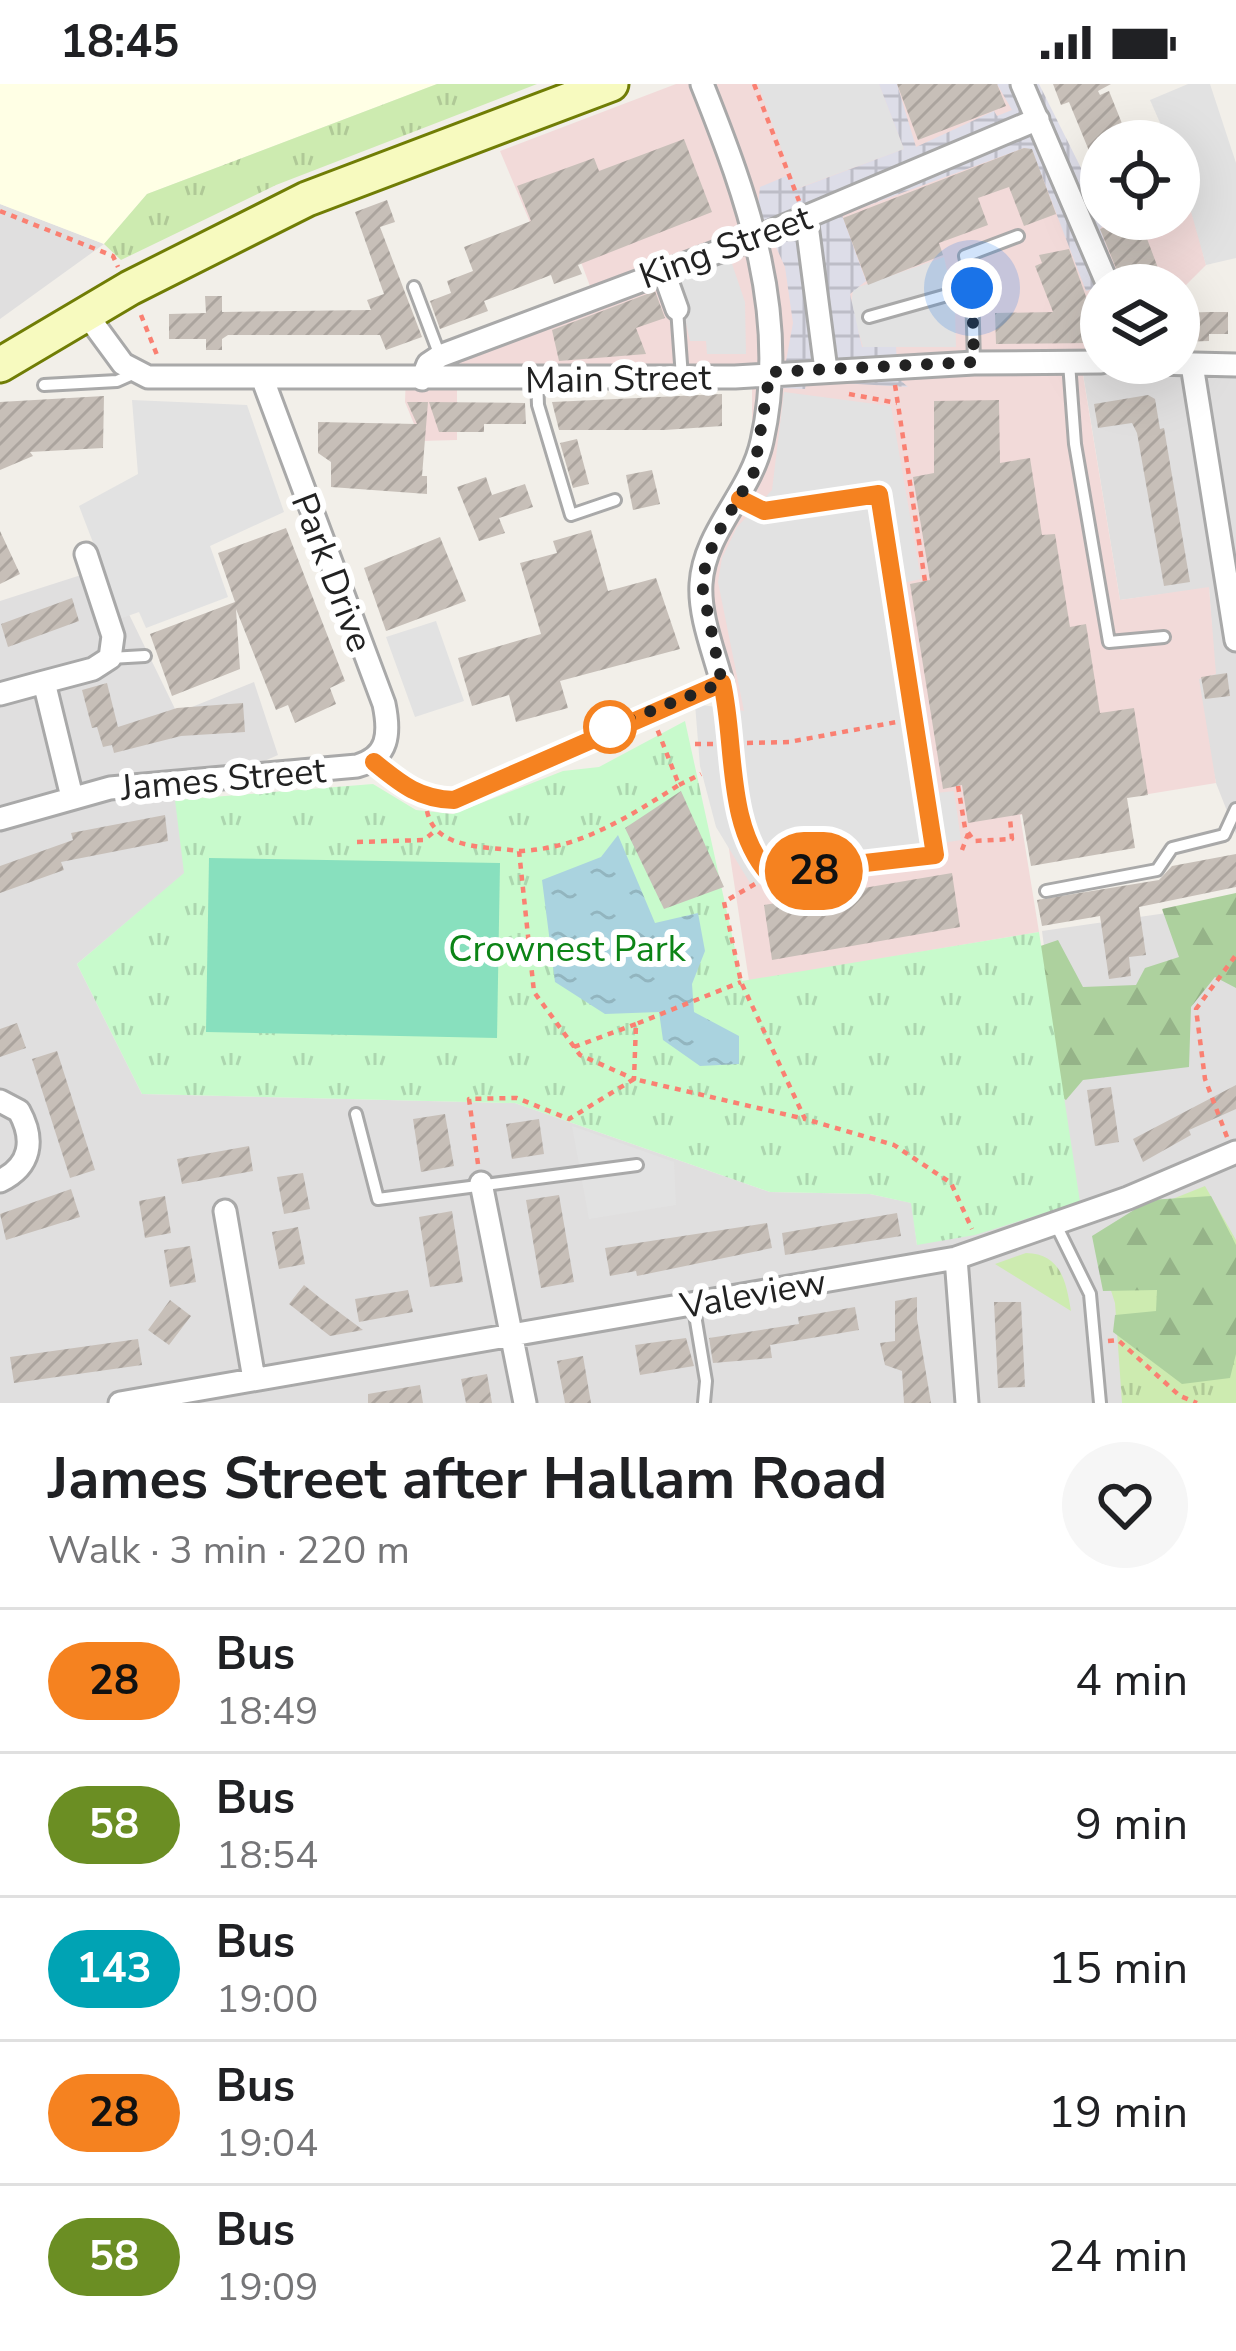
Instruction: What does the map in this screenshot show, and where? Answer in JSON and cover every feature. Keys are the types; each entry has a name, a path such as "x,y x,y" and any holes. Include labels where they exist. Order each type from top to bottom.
{"main road":[{"path":"0,365 307,199 611,84"}],"street":[{"path":"702,84 758,237 769,304 770,372 762,442 740,499 715,538 701,580 722,683"},
{"path":"1022,84 1099,264"},
{"name":"King Street","path":"440,356 588,296 758,237 1038,119"},
{"path":"806,217 826,370"},
{"path":"663,270 677,309"},
{"path":"87,315 135,373"},
{"path":"422,380 428,364 440,356"},
{"name":"Main Street","path":"135,373 263,380 735,377 974,362 1080,362"},
{"path":"1200,365 1236,365"},
{"name":"Park Drive","path":"263,380 384,704 389,727 385,748 374,762"},
{"path":"1195,384 1236,640"},
{"path":"0,694 93,669 110,658 112,636 86,554"},
{"name":"James Street","path":"44,682 72,797"},
{"name":"James Street","path":"0,819 72,797 154,782 374,762"},
{"path":"0,1101 19,1111 30,1139 23,1165 0,1181"},
{"name":"Valeview","path":"120,1403 956,1258 1056,1225 1235,1153"},
{"path":"481,1184 525,1403"},
{"path":"225,1211 254,1379"},
{"path":"956,1258 967,1403"}],"lane":[{"path":"974,362 972,288 965,256 1018,236"},
{"path":"414,287 440,356"},
{"path":"869,317 972,288"},
{"path":"677,309 682,377"},
{"path":"1069,362 1075,444 1108,642 1164,637"},
{"name":"Main Street","path":"44,385 117,381 135,373"},
{"path":"537,379 538,405 571,515 615,500"},
{"path":"374,762 429,799 454,800 722,683 728,744 746,830 758,861 769,874 935,855 879,494 764,511 740,499"},
{"path":"110,658 145,656"},
{"path":"1046,891 1156,870 1172,848 1224,836 1236,809"},
{"path":"356,1114 378,1199 637,1165"},
{"path":"1056,1225 1090,1294 1100,1403"},
{"path":"693,1303 706,1381 704,1403"}],"path":[{"path":"754,84 806,217"},
{"path":"895,387 926,581"},
{"path":"652,710 679,785"},
{"path":"694,744 789,742 914,719"},
{"path":"429,799 427,815 434,832 446,840 519,851 558,850 621,821 701,774"},
{"path":"958,786 968,834 962,850"},
{"path":"968,834 981,844 1012,839 1010,819"},
{"path":"357,842 424,840 434,832"},
{"path":"519,851 533,992 574,1047 634,1079 894,1145 951,1183 979,1252"},
{"path":"769,874 724,902 741,982 805,1119"},
{"path":"1235,1153 1205,1078 1196,1010 1236,955"},
{"path":"574,1047 741,982"},
{"path":"634,1079 636,1024"},
{"path":"481,1184 470,1100 517,1098 568,1119 634,1079"},
{"path":"1096,1341 1118,1340 1180,1396 1197,1403"}],"shaded area":[{"path":"0,84 437,84 147,194 104,244 0,204"},
{"path":"676,84 1013,84 1066,204 1080,206 1080,240 1200,240 1206,265 1200,271 1200,264 1080,264 1080,384 1084,384 1120,600 1209,587 1216,674 1199,679 1216,783 1020,815 1039,932 749,981 718,777 713,573 752,455 752,376 457,379 457,440 421,441 405,402 406,374 596,302 570,233 540,246 500,151"},
{"path":"758,84 879,84 904,149 796,189"},
{"path":"879,84 897,84 916,147 994,111 997,116 1012,110 997,84 1039,84 1080,166 1080,240 1104,240 1113,264 1080,264 1080,275 1032,150 1024,148 842,215 866,281 850,294 862,347 896,347 898,378 908,387 807,381 805,389 781,388 793,323 785,267 758,207 760,187 791,174 797,189 904,149"},
{"path":"1188,84 1210,84 1236,163 1236,258 1206,265 1199,240 1200,120 1159,120 1150,100"},
{"path":"0,204 104,244 0,319"},
{"path":"944,257 955,309 956,347 863,347 851,306 853,289"},
{"path":"730,258 745,302 746,354 707,354 706,341 690,341 676,279"},
{"path":"1200,373 1236,373 1236,834 1216,783 1194,674 1215,674 1209,588 1120,600 1085,384 1200,384"},
{"path":"784,392 891,406 921,579 903,583 936,793 954,791 961,840 783,868 753,888 716,827 700,766 695,704 744,711 718,582 722,558 737,527 772,490"},
{"path":"132,400 247,405 284,512 210,546 228,597 146,628 139,612 122,618 79,506 138,474"},
{"path":"106,567 177,713 254,682 278,755 176,800 185,873 77,964 142,1094 515,1103 770,1192 870,1194 912,1203 917,1245 1060,1069 1042,931 1236,903 1236,1403 0,1403 0,601"},
{"path":"436,621 464,701 415,717 386,637"},
{"path":"572,1126 674,1162 676,1205 589,1219"}],"green space":[{"path":"437,84 537,84 276,185 121,260 104,244 147,194"},
{"name":"Crownest Park","path":"685,721 742,981 1039,932 1080,1202 975,1235 917,1245 911,1203 870,1194 770,1192 515,1103 142,1094 77,964 184,873 175,800 373,784 416,810 453,814 563,771 599,767"},
{"path":"209,858 500,863 497,1038 206,1032"},
{"path":"1236,893 1236,988 1215,977 1191,1007 1189,1067 1083,1080 1066,1100 1035,1080 1017,954 1058,940 1083,987 1136,985 1145,968 1179,957 1162,909"},
{"path":"1205,1186 1236,1240 1236,1403 1122,1403 1115,1303 1098,1250 1103,1233 1115,1222"},
{"path":"1211,1196 1236,1245 1236,1354 1230,1378 1182,1384 1113,1332 1115,1315 1156,1311 1157,1290 1103,1291 1092,1236 1150,1200"},
{"path":"1026,1253 1047,1258 1060,1271 1071,1311 995,1264"}],"water":[{"path":"618,835 655,923 698,913 705,951 692,984 694,1012 739,1036 739,1064 700,1066 663,1040 659,1012 605,1014 555,982 542,880 601,857"}],"building":[{"path":"897,84 997,84 1006,106 918,140"},
{"path":"1053,84 1111,84 1098,91 1100,95 1109,91 1121,120 1080,120 1080,129 1069,102 1061,105"},
{"path":"684,139 712,212 578,265 582,274 554,284 551,275 484,301 488,311 440,329 430,301 451,293 447,281 473,271 464,247 531,221 517,186 594,158 599,171"},
{"path":"1024,148 1032,149 1056,214 1024,226 1009,187 978,198 988,225 939,243 943,255 868,285 843,218"},
{"path":"387,200 395,222 380,227 422,337 386,350 380,335 228,335 222,339 222,350 206,350 206,339 169,339 169,314 206,313 205,296 222,296 222,312 371,310 367,300 384,294 355,212"},
{"path":"1105,240 1147,240 1156,264 1114,264"},
{"path":"1069,249 1080,280 1080,343 996,344 995,313 1053,312 1035,266 1042,263 1039,255"},
{"path":"655,291 665,318 636,328 646,354 559,361 552,330"},
{"path":"1228,312 1228,334 1209,334 1209,341 1200,341 1200,313"},
{"path":"722,394 722,426 665,430 559,430 552,402"},
{"path":"1148,395 1155,399 1160,429 1164,428 1190,582 1164,586 1137,433 1132,423 1098,428 1094,404"},
{"path":"104,396 103,448 30,452 33,456 0,470 0,402"},
{"path":"999,400 1000,463 1030,458 1042,535 1055,534 1070,627 1086,624 1100,713 1134,708 1148,795 1127,798 1135,848 1031,866 1022,814 968,823 962,785 943,789 910,584 930,580 913,477 934,473 934,401"},
{"path":"407,402 428,402 422,476 427,476 427,494 331,487 331,462 318,453 318,422 417,424"},
{"path":"429,402 525,403 526,424 484,424 484,432 439,432"},
{"path":"577,439 589,484 573,488 560,443"},
{"path":"652,470 660,504 633,510 626,475"},
{"path":"486,477 492,495 525,484 533,507 499,518 505,533 479,541 457,487"},
{"path":"286,528 345,681 330,688 336,704 295,723 288,705 276,710 236,609 240,669 172,696 150,634 235,602 218,553"},
{"path":"591,530 608,591 656,578 680,649 560,681 568,708 516,722 509,695 472,706 458,658 541,634 520,563 557,553 553,541"},
{"path":"0,531 20,574 0,584"},
{"path":"440,537 466,601 386,631 364,568"},
{"path":"72,598 79,621 8,647 1,624"},
{"path":"1227,673 1230,696 1205,699 1201,677"},
{"path":"107,683 118,727 177,708 243,703 245,732 181,736 114,753 112,745 103,747 97,727 92,728 82,690"},
{"path":"681,791 724,887 664,909 625,828"},
{"path":"165,815 168,841 61,862 64,870 0,893 0,866 73,840 71,833"},
{"path":"1236,854 1236,887 1139,907 1146,955 1129,957 1131,976 1109,979 1100,916 1042,926 1037,900 1159,880 1172,866"},
{"path":"952,873 960,927 772,960 764,905"},
{"path":"17,1023 26,1048 0,1057 0,1029"},
{"path":"57,1051 95,1170 70,1178 32,1059"},
{"path":"1236,1085 1236,1109 1189,1130 1191,1135 1143,1162 1133,1139"},
{"path":"1111,1087 1119,1142 1095,1146 1087,1090"},
{"path":"445,1114 454,1166 421,1172 413,1119"},
{"path":"539,1119 544,1154 512,1159 506,1124"},
{"path":"249,1146 253,1171 182,1184 177,1159"},
{"path":"303,1173 310,1209 284,1214 277,1177"},
{"path":"71,1189 80,1217 6,1240 0,1214"},
{"path":"559,1195 574,1282 541,1288 526,1200"},
{"path":"165,1196 171,1233 145,1238 139,1201"},
{"path":"452,1211 463,1282 430,1287 419,1217"},
{"path":"897,1213 901,1236 785,1255 782,1233"},
{"path":"767,1223 772,1248 637,1276 636,1271 610,1276 605,1248"},
{"path":"298,1227 305,1264 279,1269 272,1232"},
{"path":"190,1246 196,1282 170,1287 164,1250"},
{"path":"304,1285 363,1330 330,1336 289,1304"},
{"path":"408,1290 413,1312 359,1322 355,1299"},
{"path":"917,1297 931,1403 904,1403 902,1371 885,1365 880,1343 895,1341 895,1301"},
{"path":"170,1300 191,1316 169,1345 148,1330"},
{"path":"994,1302 1021,1302 1025,1387 998,1388"},
{"path":"855,1307 859,1330 770,1345 772,1358 713,1363 709,1338 799,1324 798,1317"},
{"path":"686,1338 694,1366 640,1375 635,1345"},
{"path":"138,1339 142,1365 14,1383 10,1357"},
{"path":"583,1356 591,1403 565,1403 557,1361"},
{"path":"487,1374 492,1403 466,1403 461,1379"},
{"path":"420,1385 423,1403 368,1403 368,1394"}],"bus line":[{"name":"28","path":"374,762 410,791 429,799 454,800 616,724 722,683 729,754 746,830 758,861 769,874 935,855 879,494 764,511 740,499"}],"route":[{"path":"610,727 722,683 701,599 701,580 715,538 754,472 768,408 770,372 974,362 972,288"}]}
